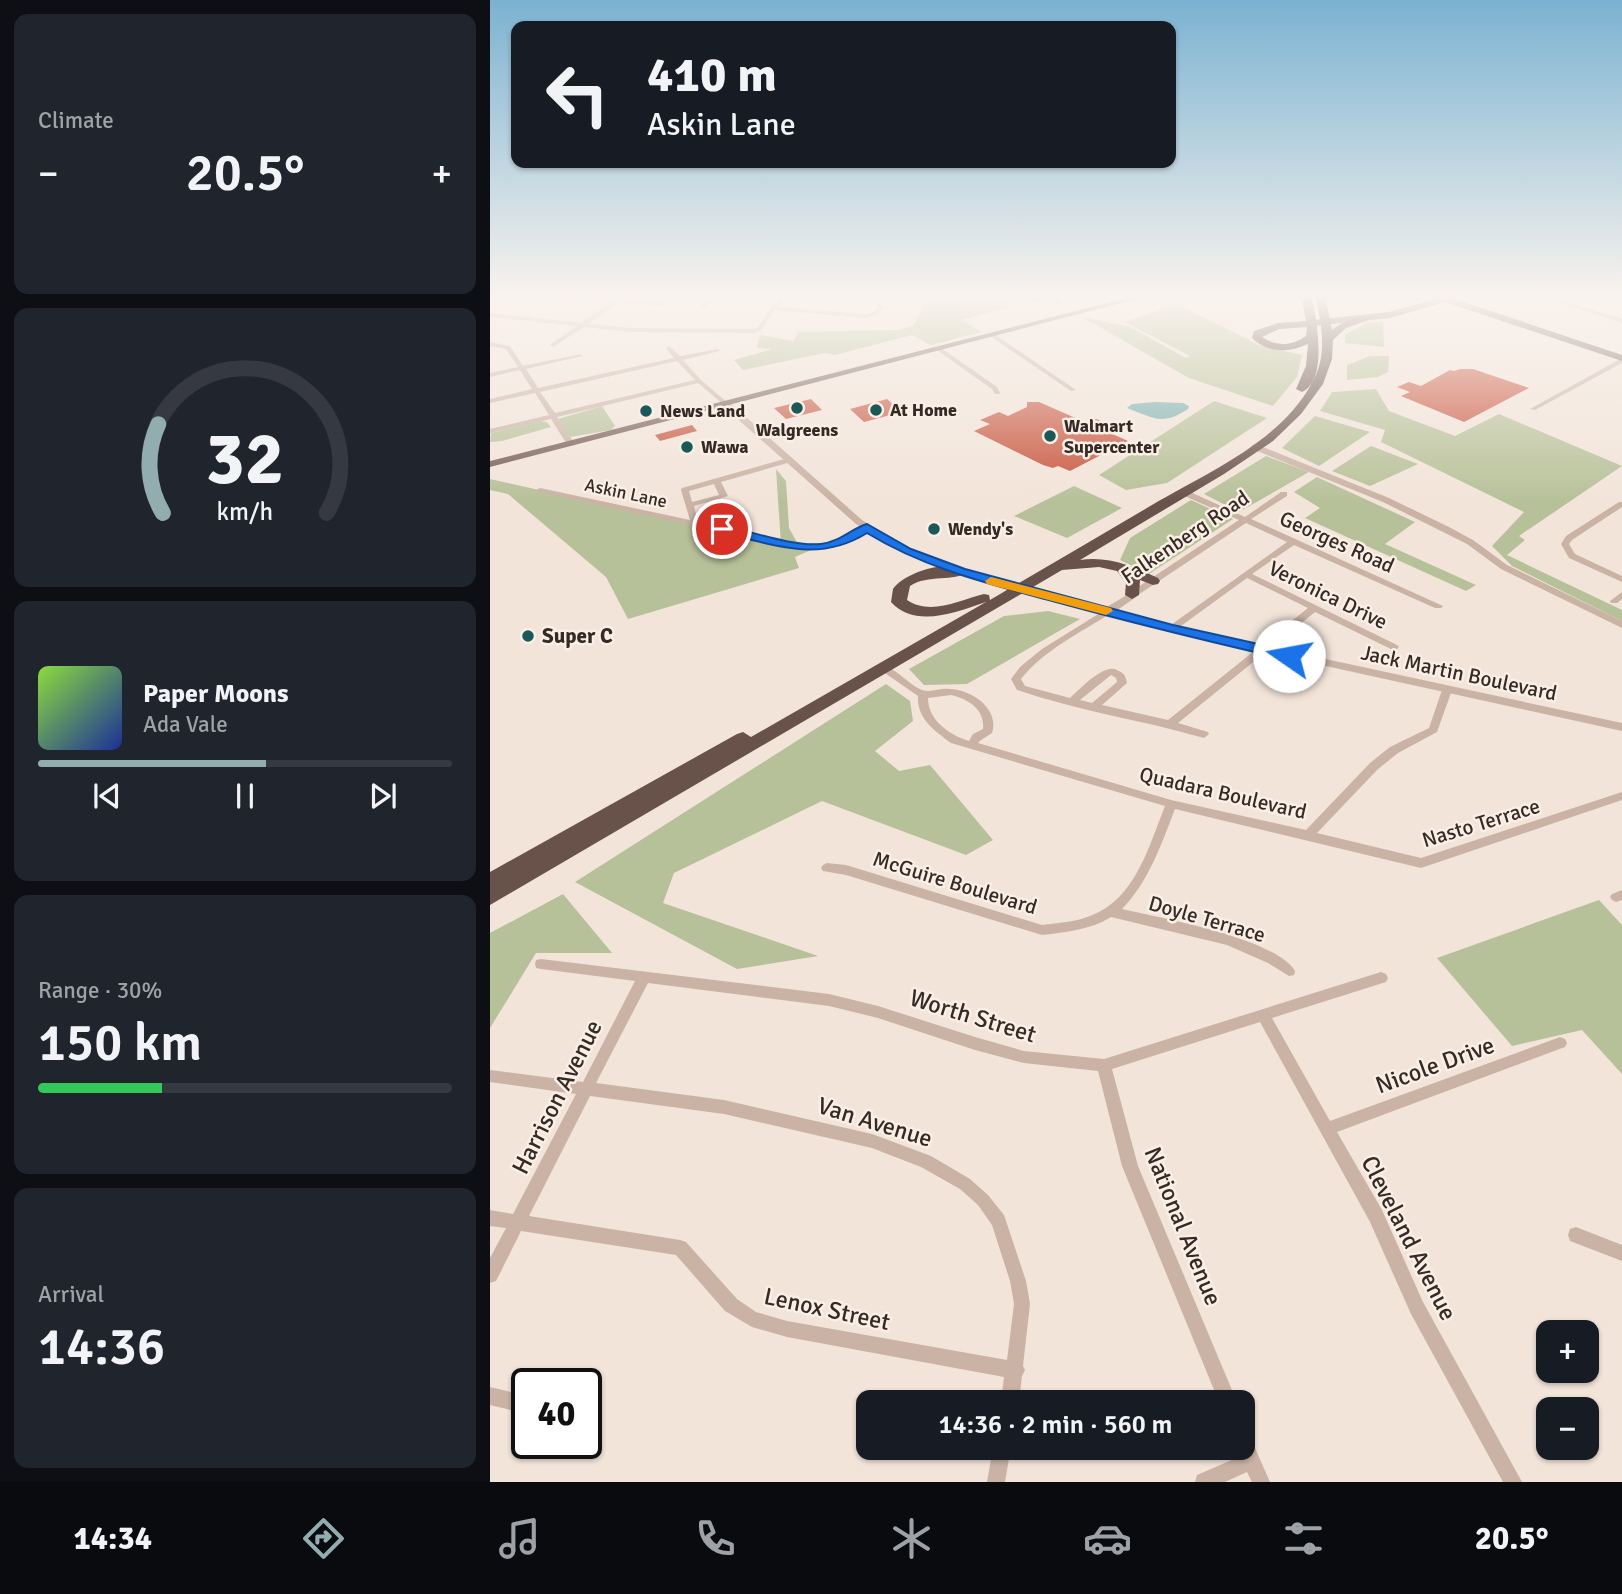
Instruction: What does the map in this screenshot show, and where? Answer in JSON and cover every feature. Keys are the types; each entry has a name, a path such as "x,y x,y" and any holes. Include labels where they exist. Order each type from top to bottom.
{"highway":[{"path":"490,897 885,669 1243,446 1289,405 1310,373 1311,364"},
{"path":"1045,574 1255,447 1283,425 1308,399 1325,364"},
{"path":"960,572 939,572 907,582 900,589 899,602 913,609 937,612 984,598 1075,564 1094,563 1123,568 1153,581"},
{"path":"1123,568 1131,574 1134,582 1132,595"},
{"path":"490,881 884,659 984,598"}],"main road":[{"path":"490,464 880,364"}],"street":[{"path":"520,364 571,444"},
{"path":"490,375 540,364"},
{"path":"490,401 655,364"},
{"path":"684,364 726,404"},
{"path":"961,364 995,388 997,393"},
{"path":"1035,364 1073,390"},
{"path":"1534,409 1613,364"},
{"path":"490,431 699,381"},
{"name":"Jack Martin Boulevard","path":"726,404 867,528 906,551 960,572 1171,629 1622,727"},
{"path":"1255,447 1386,500 1446,529 1470,542 1504,567 1622,625"},
{"path":"695,524 685,490 788,460"},
{"path":"690,505 724,496 717,482"},
{"name":"Askin Lane","path":"540,489 799,546 821,548 846,541 867,528"},
{"name":"Georges Road","path":"1183,492 1438,606"},
{"name":"Falkenberg Road","path":"1108,611 1284,494"},
{"path":"1622,504 1569,538 1566,544 1572,556 1622,579"},
{"path":"1171,629 1293,541"},
{"name":"Veronica Drive","path":"1247,575 1394,647"},
{"path":"1170,724 1314,608"},
{"path":"1108,611 1043,654 1016,679 1021,688 1204,734"},
{"path":"885,669 923,694 954,692 968,696 987,713 990,723 988,731 971,746"},
{"path":"1072,702 1104,674 1112,671 1117,673 1123,680 1122,683 1093,707"},
{"name":"Quadara Boulevard","path":"923,694 922,708 929,721 955,740 971,746 1171,803 1308,835 1374,766 1394,750 1433,730 1447,690"},
{"name":"Nasto Terrace","path":"1308,835 1420,863 1622,796"},
{"name":"McGuire Boulevard","path":"827,868 846,870 1042,930 1091,923 1112,912 1139,883 1171,803"},
{"name":"Doyle Terrace","path":"1112,912 1230,941 1260,952 1289,971"},
{"name":"Worth Street","path":"541,964 842,1002 868,1007 1023,1057 1057,1063 1083,1062 1104,1065 1381,978"},
{"name":"Harrison Avenue","path":"490,1275 644,977"},
{"name":"Cleveland Avenue","path":"1263,1015 1376,1216 1417,1308 1513,1482"},
{"name":"Nicole Drive","path":"1327,1129 1560,1043"},
{"name":"National Avenue","path":"1104,1065 1130,1166 1223,1390"},
{"name":"Van Avenue","path":"490,1076 700,1103 872,1141 926,1161 965,1184 984,1200 998,1221 1018,1281 1022,1304 1012,1390"},
{"name":"Lenox Street","path":"490,1218 680,1248 731,1305 752,1319 787,1329 1016,1370"},
{"path":"1576,1235 1622,1253"},
{"path":"490,1396 511,1401"},
{"path":"999,1481 1001,1460"},
{"path":"1204,1482 1252,1460 1261,1482"}],"green space":[{"path":"738,364 771,364 743,370"},
{"path":"1165,364 1300,364 1297,377 1273,406 1189,378"},
{"path":"1388,364 1388,372 1378,377 1347,380 1347,365"},
{"path":"1376,389 1389,411 1455,436 1499,414 1622,466 1519,536 1525,540 1507,555 1622,610 1622,621 1512,566 1492,546 1524,512 1381,442 1385,430 1320,411 1332,392"},
{"path":"1214,401 1267,418 1167,483 1126,490 1099,475"},
{"path":"602,406 615,426 611,430 570,437 558,419"},
{"path":"1315,416 1370,432 1319,466 1282,448"},
{"path":"540,421 547,422 551,427 490,442 491,433"},
{"path":"1371,446 1418,464 1370,486 1332,471"},
{"path":"1266,456 1309,472 1239,512 1204,494"},
{"path":"776,469 786,481 789,528 800,548 813,549 795,557 799,568 628,619 606,577 508,494 490,490 490,479 781,544"},
{"path":"1317,477 1415,522 1385,544 1476,585 1466,591 1305,518 1320,508 1294,492"},
{"path":"1074,486 1122,508 1067,538 1014,516"},
{"path":"1191,500 1233,519 1149,574 1120,560 1130,538"},
{"path":"1048,611 1080,619 967,684 924,685 909,669 1004,616"},
{"path":"886,684 910,701 913,721 875,751 899,771 930,765 993,840 966,855 822,801 674,873 663,903 818,956 737,969 575,882"},
{"path":"563,894 612,953 536,953 490,1028 490,933"},
{"path":"1599,900 1622,925 1622,1074 1582,1030 1512,1046 1437,958"}],"water":[{"path":"1183,403 1189,406 1179,414 1164,419 1127,408 1132,404"}],"building":[{"path":"1473,369 1529,388 1464,422 1401,396 1410,392 1397,387 1409,382 1421,386 1450,370"},
{"name":"Walgreens","path":"811,399 822,410 786,419 774,408"},
{"name":"At Home","path":"887,399 902,412 864,422 850,409"},
{"name":"Walmart Supercenter","path":"1027,402 1039,402 1087,423 1096,419 1117,427 1108,432 1128,441 1070,471 1058,466 1053,468 1043,465 974,431 990,424 980,420 999,412 1008,416 1027,407"},
{"name":"Wawa","path":"692,425 697,431 660,441 655,435"}],"slow traffic":[{"path":"991,581 1106,611"}],"place":[{"name":"Walgreens","path":"797,408"},
{"name":"At Home","path":"876,410"},
{"name":"News Land","path":"646,411"},
{"name":"Walmart Supercenter","path":"1050,436"},
{"name":"Wawa","path":"687,447"},
{"name":"Wendy's","path":"934,529"},
{"name":"Super C","path":"528,636"}],"route":[{"path":"722,529 799,546 821,548 846,541 867,528 906,551 960,572 1171,629 1289,656"}]}
